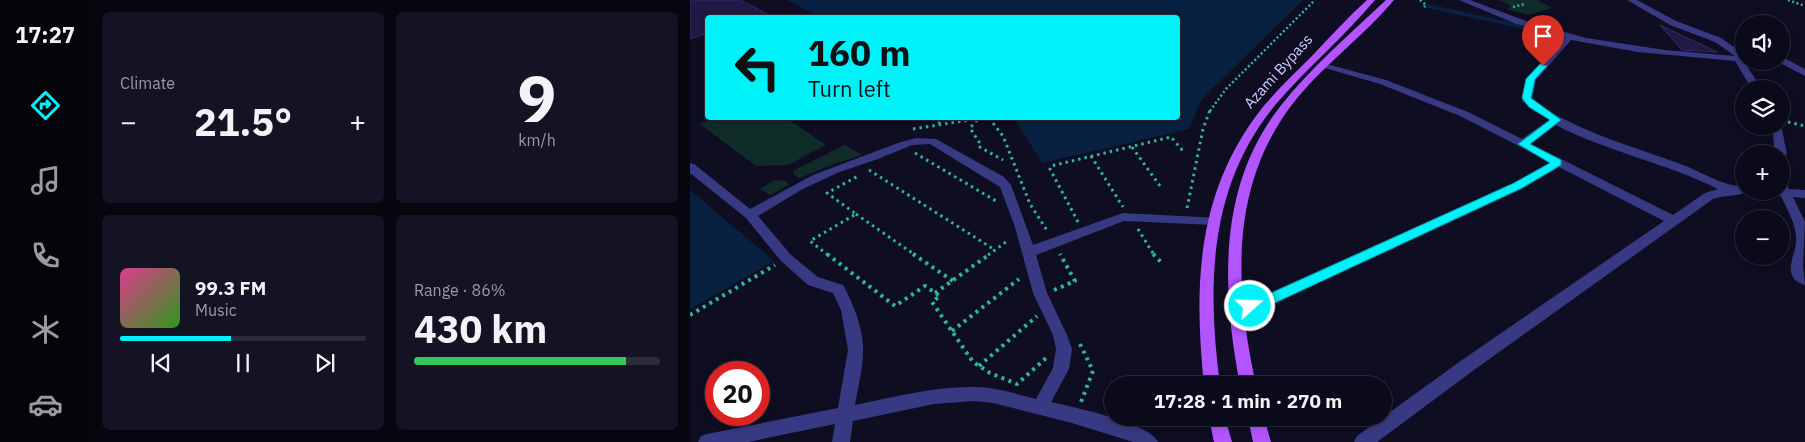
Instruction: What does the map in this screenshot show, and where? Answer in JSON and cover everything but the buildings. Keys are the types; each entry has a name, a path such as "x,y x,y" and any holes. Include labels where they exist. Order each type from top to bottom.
{"main road":[{"name":"Azami Bypass","path":"1211,376 1205,325 1207,254 1221,197 1236,161 1265,110 1346,23 1371,0"},
{"name":"Azami Bypass","path":"1246,376 1234,286 1240,208 1250,171 1269,130 1302,87 1390,0"},
{"path":"1219,426 1223,442"},
{"path":"1258,426 1262,442"}],"street":[{"path":"1463,0 1535,27 1570,36 1636,48 1735,58"},
{"path":"1636,0 1673,23 1718,40 1735,53"},
{"path":"1570,36 1531,79 1528,101 1556,120 1597,139 1735,189"},
{"path":"1790,61 1805,62"},
{"path":"1790,65 1805,73"},
{"path":"1323,66 1366,76 1446,106 1674,221"},
{"path":"1523,144 1556,120"},
{"path":"750,214 770,201 825,173 882,154 901,144 920,139 932,141 1002,182 1015,211 1040,293 1060,335 1064,349 1061,369 1040,407"},
{"path":"1236,306 1250,306 1261,303 1518,186 1557,163"},
{"path":"690,167 750,214 786,258 813,281 838,289 848,310 856,350 841,442"},
{"path":"1362,442 1709,196 1735,190"},
{"path":"1790,190 1805,194"},
{"path":"1790,199 1803,238 1802,253 1795,269 1796,273 1805,280"},
{"path":"1029,252 1123,217 1214,221"},
{"path":"707,442 846,414 954,395 993,396 1040,407 1131,432 1149,442"}],"path":[{"path":"1185,219 1203,129 1211,108 1226,89 1315,0"},
{"path":"1420,0 1426,5 1424,7"},
{"path":"1788,0 1805,6"},
{"path":"939,124 940,120"},
{"path":"908,132 915,128 963,120"},
{"path":"977,120 970,128 979,142 978,146 1002,160"},
{"path":"991,120 1003,136 1030,204 1051,236"},
{"path":"1790,123 1805,126"},
{"path":"1075,228 1081,226 1050,169 1051,166 1171,137 1184,152"},
{"path":"1132,147 1160,186"},
{"path":"908,149 1000,203"},
{"path":"875,167 827,193 953,280"},
{"path":"869,170 995,250"},
{"path":"856,214 810,241 895,306 923,286 936,293 940,296 932,302 973,362 990,373 1017,384 1046,358"},
{"path":"936,293 1006,242"},
{"path":"979,366 1038,316 1060,306 1053,290 1075,281 1058,250"},
{"path":"690,315 786,258"},
{"path":"952,331 1019,278"},
{"path":"1077,338 1093,371 1081,403"}],"green space":[{"path":"1499,0 1537,0 1552,8 1529,15 1507,9 1511,6"},
{"path":"711,120 789,120 826,145 788,165 756,166 700,124"},
{"path":"845,145 862,155 800,178 794,175 793,171"},
{"path":"784,180 789,185 770,195 760,189 773,181"}],"water":[{"path":"787,0 1303,0 1206,95 1199,104 1189,129 1042,163 1015,120 1180,120 1180,15 816,15"},
{"path":"690,190 774,261 690,309"}],"waterway":[{"path":"1427,6 1524,27"}],"route":[{"path":"1250,306 1261,303 1518,186 1557,163 1523,144 1556,120 1532,105 1527,98 1531,79 1543,66"}]}
